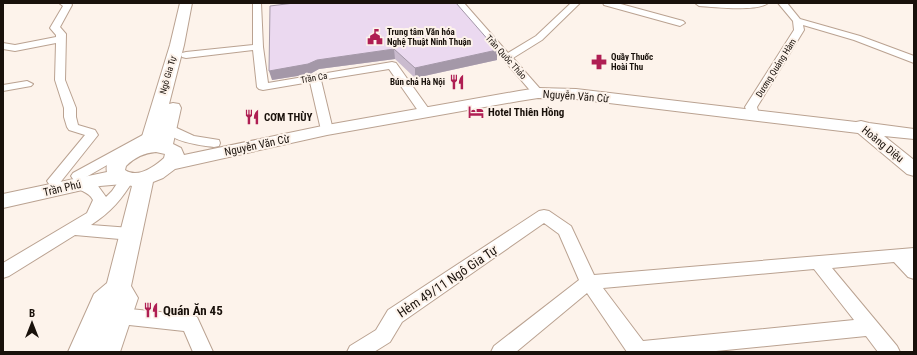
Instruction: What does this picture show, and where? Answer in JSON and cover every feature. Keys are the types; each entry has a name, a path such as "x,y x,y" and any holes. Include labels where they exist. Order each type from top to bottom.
{"main road":[{"name":"Ngô Gia Tự","path":"161,148 174,79 192,13 186,3"},
{"name":"Ngô Gia Tự","path":"161,148 168,128 174,79"},
{"name":"Nguyễn Văn Cừ","path":"161,148 214,143 326,126 535,89 857,123 914,126"},
{"name":"Nguyễn Văn Cừ","path":"857,123 914,134"},
{"name":"Hoàng Diệu","path":"857,123 914,170"},
{"name":"Nguyễn Văn Cừ","path":"161,148 326,126"},
{"path":"82,352 102,302 118,288 131,234 128,174 131,153 161,148 160,173 128,174"},
{"name":"Trần Phú","path":"3,193 54,181 100,179 128,174"},
{"name":"Trần Phú","path":"3,201 79,180"},
{"path":"106,352 120,316 125,298 118,288"}],"street":[{"path":"54,181 92,135 88,132 72,127 70,108 60,80 61,37 55,28 68,5 66,3"},
{"name":"Trần Ca","path":"257,3 258,47 262,87 392,65 423,108"},
{"name":"Trần Quốc Thảo","path":"459,3 506,58 535,89"},
{"path":"506,58 539,38 576,3"},
{"path":"607,3 680,23"},
{"path":"699,3 725,6 764,3"},
{"path":"782,3 797,21 857,38 914,60"},
{"name":"Dương Quảng Hàm","path":"752,111 797,35 799,30 797,21"},
{"path":"3,46 15,48 61,37"},
{"path":"180,56 258,47"},
{"path":"315,78 326,126"},
{"path":"3,88 27,84"},
{"path":"168,128 174,133 204,143 214,143"},
{"path":"79,180 161,148"},
{"path":"3,271 93,216 117,195 128,174"},
{"path":"79,180 97,192 100,200 93,216"},
{"name":"Hẻm 49/11 Ngô Gia Tự","path":"358,352 383,336 395,316 544,215 565,230 590,282"},
{"path":"74,229 131,234"},
{"path":"501,352 590,282 906,255 914,272"},
{"path":"819,263 890,352"},
{"path":"590,282 638,352 870,327"},
{"path":"120,316 190,323 203,352"}],"building":[{"name":"Trung tâm Văn hóa Nghệ Thuật Ninh Thuận","path":"294,3 456,3 497,50 415,68 394,49 317,60 308,64 269,71 270,6"}],"place":[{"name":"Trung tâm Văn hóa Nghệ Thuật Ninh Thuận","path":"375,37"},
{"name":"Quầy Thuốc Hoài Thu","path":"599,62"},
{"name":"Bún chả Hà Nội","path":"457,82"},
{"name":"Hotel Thiên Hồng","path":"476,112"},
{"name":"CƠM THÙY","path":"252,117"},
{"name":"Quán Ăn 45","path":"151,310"}]}
